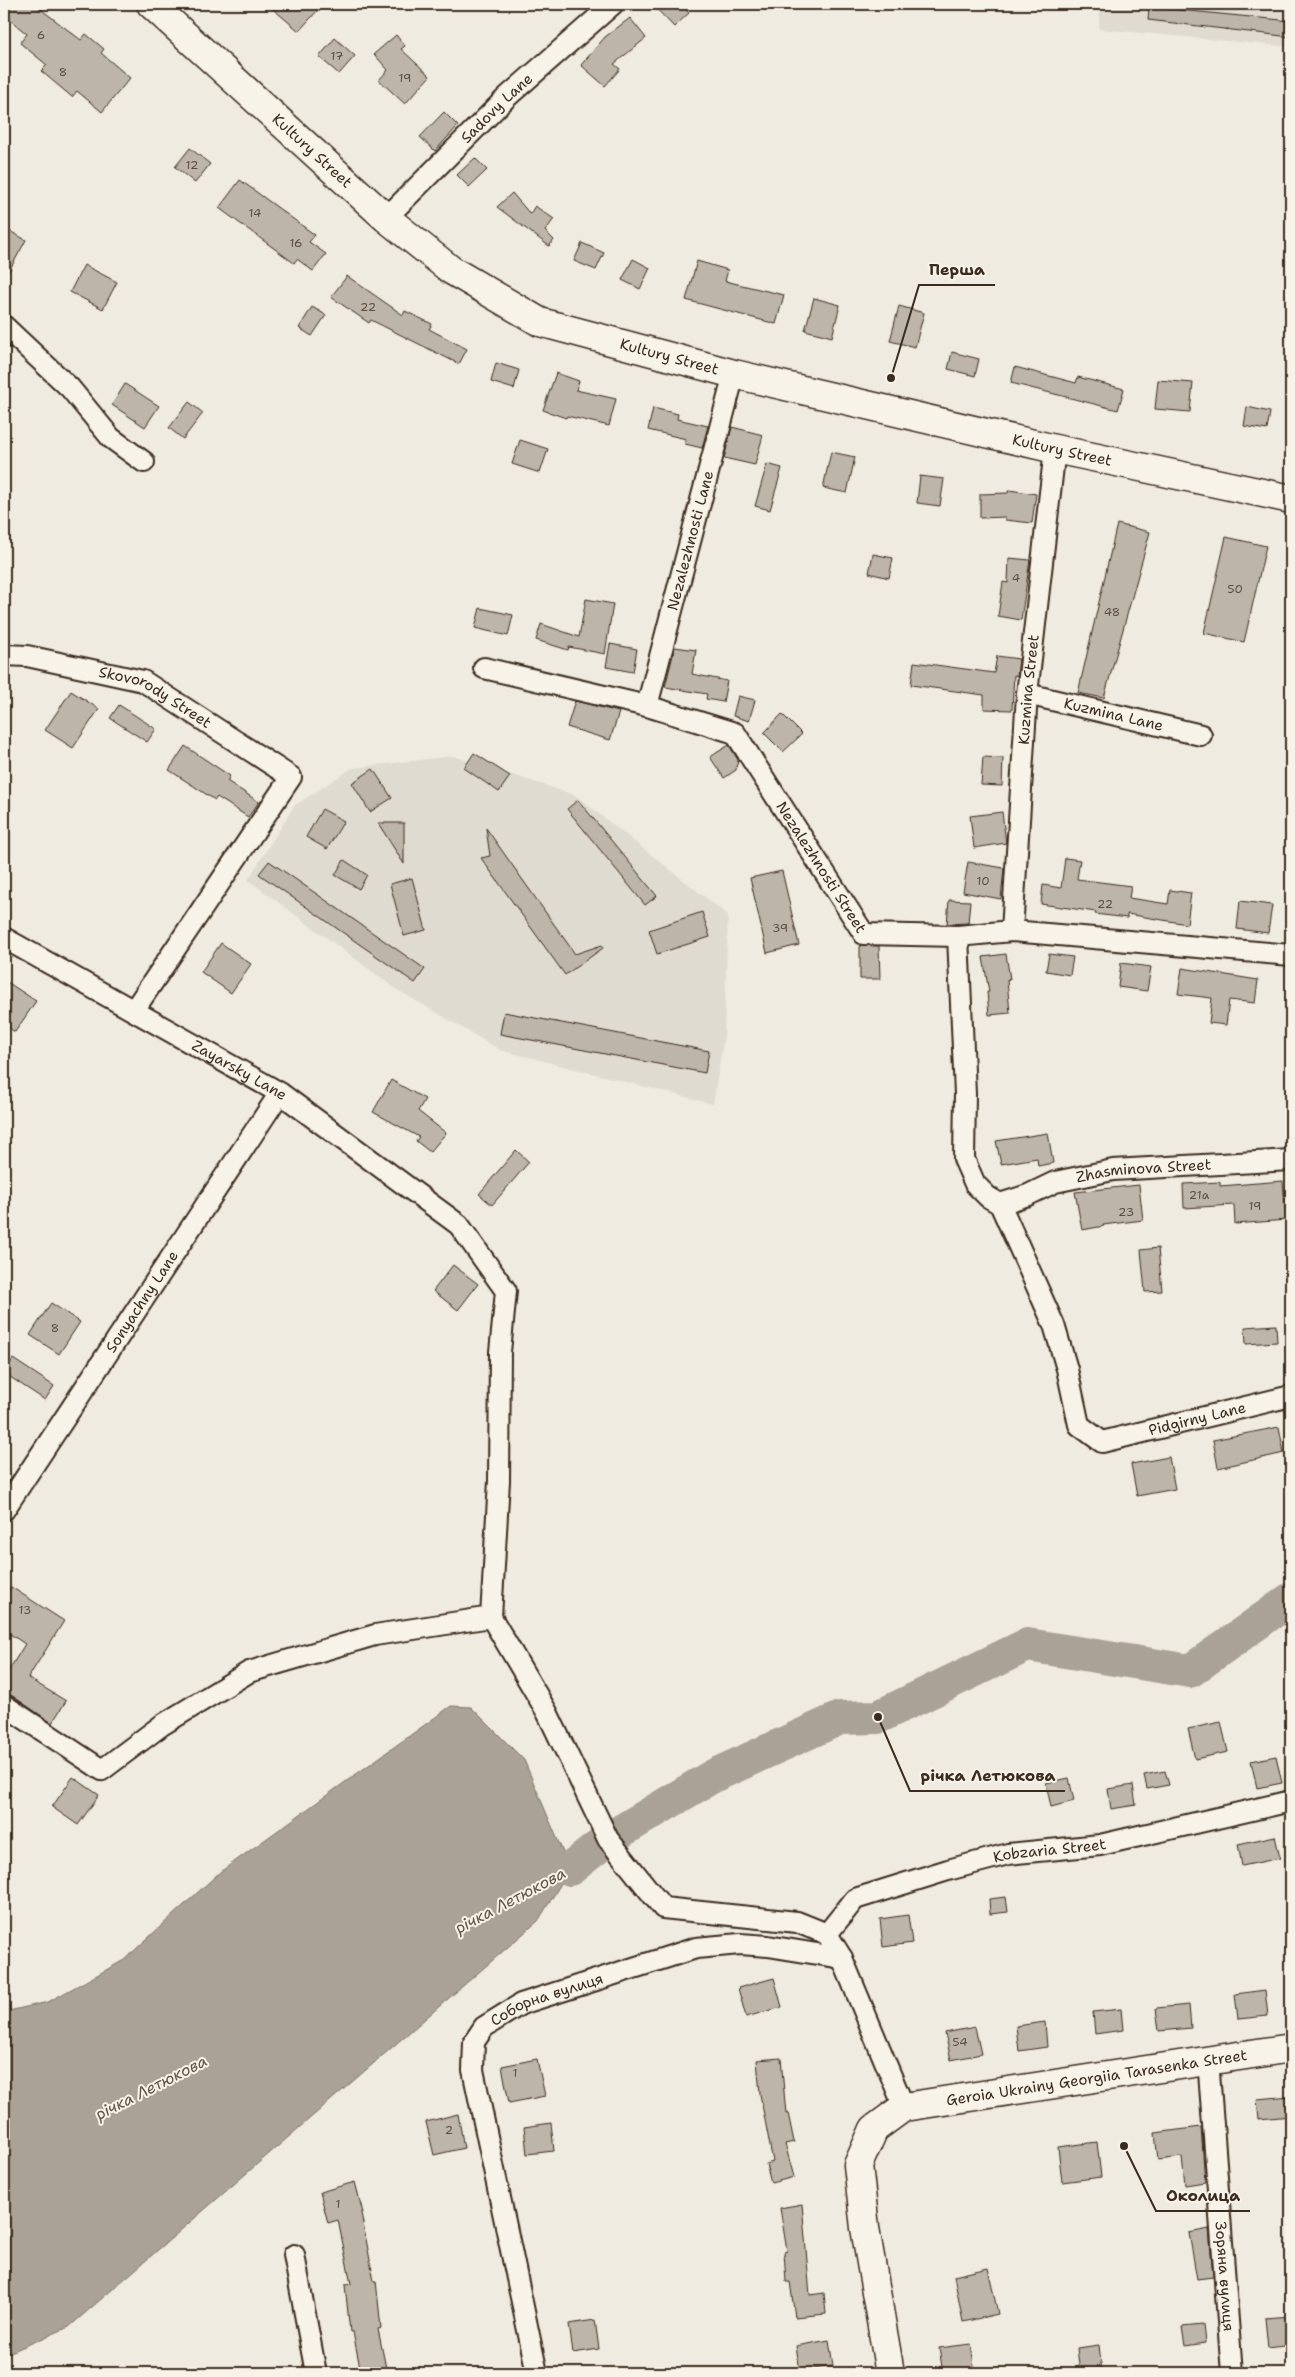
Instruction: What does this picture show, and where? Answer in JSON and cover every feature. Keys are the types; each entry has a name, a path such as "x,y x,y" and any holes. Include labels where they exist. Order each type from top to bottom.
{"street":[{"name":"Kultury Street","path":"151,4 386,218 451,270 540,322 734,374 1055,449 1291,499"},
{"name":"Sadovy Lane","path":"386,218 507,97 613,4"},
{"path":"4,326 70,388 111,438 144,462"},
{"name":"Nezalezhnosti Lane","path":"647,706 734,374"},
{"name":"Kuzmina Street","path":"1012,931 1027,694 1055,449"},
{"name":"Skovorody Street","path":"4,656 27,656 143,680 291,777 134,1010"},
{"name":"Nezalezhnosti Street","path":"484,668 647,706 735,733 864,934 958,936 1012,931 1291,955"},
{"name":"Kuzmina Lane","path":"1027,694 1201,735"},
{"path":"958,936 965,1094 964,1158 975,1184 988,1198 1000,1204"},
{"name":"Zayarsky Lane","path":"4,938 280,1093 459,1225 506,1291 500,1352 499,1481 491,1617"},
{"name":"Sonyachny Lane","path":"4,1510 280,1093"},
{"name":"Zhasminova Street","path":"1000,1204 1028,1195 1055,1182 1113,1170 1291,1160"},
{"name":"Pidgirny Lane","path":"1000,1204 1054,1326 1067,1369 1079,1425 1102,1442 1291,1396"},
{"path":"4,1705 102,1770 162,1725 249,1672 375,1635 491,1617 547,1712 608,1839 663,1908 797,1922 827,1934 842,1958 904,2107 874,2129 858,2165 865,2228 890,2373"},
{"name":"Kobzaria Street","path":"827,1934 855,1899 948,1870 1008,1854 1100,1844 1291,1801"},
{"name":"Соборна вулиця","path":"537,2373 473,2070 474,2042 484,2027 521,2004 696,1948 740,1944 768,1946 842,1958"},
{"name":"Geroia Ukrainy Georgiia Tarasenka Street","path":"904,2107 1208,2059 1291,2048"},
{"name":"Зоряна вулиця","path":"1208,2059 1232,2373"},
{"path":"294,2255 316,2373"}],"shaded area":[{"path":"1100,4 1291,4 1291,47 1099,29"},
{"path":"453,756 575,795 728,915 724,1036 713,1104 500,1050 396,989 248,880 294,806 352,768"}],"water":[{"path":"451,1706 471,1707 524,1760 570,1869 538,1921 69,2327 4,2355 4,2012 48,2002 124,1960 220,1872"}],"building":[{"path":"4,4 34,4 81,40 86,34 104,49 101,53 130,78 102,112 77,91 72,97 41,71 47,65 20,43 27,34 4,15"},
{"path":"267,4 310,4 318,10 299,31"},
{"path":"652,4 680,4 689,13 674,27"},
{"path":"1149,7 1291,21 1291,37 1148,20"},
{"path":"630,18 646,38 614,64 620,69 605,86 581,65 605,37"},
{"path":"396,35 405,46 401,49 430,76 405,104 379,80 388,70 374,54"},
{"path":"335,38 355,56 339,74 319,57"},
{"path":"444,112 458,126 435,151 420,137"},
{"path":"190,148 210,164 195,183 175,167"},
{"path":"475,158 487,170 469,187 457,175"},
{"path":"240,180 315,235 309,242 326,254 313,271 297,259 294,263 219,208"},
{"path":"512,193 530,214 535,206 554,219 545,231 554,240 549,246 497,207"},
{"path":"4,228 26,240 4,280"},
{"path":"582,243 604,253 596,270 574,261"},
{"path":"633,259 650,268 640,289 622,280"},
{"path":"697,261 728,270 725,281 784,295 776,324 686,300"},
{"path":"84,265 117,282 103,309 70,292"},
{"path":"347,276 403,315 405,311 432,324 429,329 467,349 459,364 371,320 369,323 331,297"},
{"path":"814,298 840,305 832,337 805,330"},
{"path":"899,306 924,313 915,347 890,341"},
{"path":"312,307 326,315 312,336 299,328"},
{"path":"952,352 979,359 975,376 948,369"},
{"path":"496,363 519,370 514,389 491,382"},
{"path":"1015,367 1076,383 1078,377 1124,389 1118,410 1011,383"},
{"path":"556,373 579,381 576,390 616,399 609,426 567,416 566,418 543,410"},
{"path":"1158,380 1193,383 1190,412 1155,409"},
{"path":"125,384 159,406 145,427 112,405"},
{"path":"189,402 203,413 183,439 169,428"},
{"path":"1247,407 1270,412 1267,430 1244,426"},
{"path":"653,408 678,414 677,419 708,426 702,448 685,444 686,439 648,430"},
{"path":"732,427 763,435 755,465 724,458"},
{"path":"520,440 548,449 540,473 512,464"},
{"path":"831,452 855,457 847,493 823,488"},
{"path":"767,464 782,468 770,510 755,506"},
{"path":"920,476 944,479 940,506 917,503"},
{"path":"1009,490 1036,494 1032,523 1005,520 1005,517 980,518 980,494 1008,493"},
{"path":"1117,524 1150,532 1104,698 1078,693"},
{"path":"1226,537 1266,546 1244,642 1204,633"},
{"path":"873,554 893,558 889,578 869,573"},
{"path":"1009,558 1030,560 1021,620 998,616 1003,582 1008,583"},
{"path":"586,599 613,604 605,654 569,647 568,650 536,640 541,624 579,637"},
{"path":"480,608 513,615 508,636 475,628"},
{"path":"610,644 637,649 633,672 606,667"},
{"path":"675,647 696,650 692,674 727,681 723,702 706,699 707,694 665,687"},
{"path":"997,656 1019,659 1017,676 1014,675 1012,710 984,709 984,695 911,685 914,662 994,673"},
{"path":"71,691 99,709 73,748 45,730"},
{"path":"738,696 755,700 749,721 733,716"},
{"path":"575,701 619,712 610,740 567,727"},
{"path":"119,705 156,729 147,742 110,718"},
{"path":"782,714 802,734 783,752 764,733"},
{"path":"729,745 738,760 736,770 724,778 710,757"},
{"path":"185,746 230,776 227,781 259,802 248,817 217,797 215,800 169,770"},
{"path":"474,753 510,776 499,792 464,768"},
{"path":"983,757 1003,758 1002,786 981,785"},
{"path":"373,769 392,798 370,812 352,783"},
{"path":"578,800 657,896 645,905 567,809"},
{"path":"322,809 344,821 327,849 306,837"},
{"path":"1002,812 1006,843 974,848 970,816"},
{"path":"378,823 404,823 404,864"},
{"path":"486,828 575,954 602,945 603,948 565,975 481,858 490,856"},
{"path":"1065,858 1080,860 1077,879 1131,886 1129,898 1168,904 1170,890 1191,893 1187,924 1127,914 1127,918 1095,914 1096,912 1041,904 1043,885 1061,888"},
{"path":"344,860 367,875 359,889 335,875"},
{"path":"269,861 425,969 415,983 259,874"},
{"path":"968,862 1004,868 1001,899 963,892"},
{"path":"782,871 799,945 767,953 750,878"},
{"path":"412,878 426,930 404,936 390,884"},
{"path":"949,900 970,901 968,923 947,924"},
{"path":"1240,901 1272,905 1268,933 1237,929"},
{"path":"702,912 710,937 657,954 649,930"},
{"path":"221,943 251,964 231,993 201,972"},
{"path":"860,945 879,946 880,979 860,979"},
{"path":"1006,954 1010,979 1007,980 1010,1013 989,1015 987,992 989,992 983,957"},
{"path":"1049,954 1073,957 1070,975 1046,971"},
{"path":"1121,963 1151,967 1147,991 1118,987"},
{"path":"1182,968 1258,980 1255,1003 1229,1000 1226,1025 1209,1023 1212,998 1178,994"},
{"path":"4,980 36,1001 15,1032 4,1025"},
{"path":"504,1012 709,1051 705,1073 500,1034"},
{"path":"391,1080 425,1099 418,1111 446,1133 430,1152 416,1141 419,1137 373,1112"},
{"path":"1048,1133 1053,1163 1038,1166 1037,1158 1001,1164 996,1141"},
{"path":"516,1150 529,1162 492,1205 479,1194"},
{"path":"1283,1181 1286,1220 1235,1224 1234,1205 1184,1208 1183,1184 1220,1182 1220,1186"},
{"path":"1139,1185 1143,1220 1103,1225 1082,1230 1075,1192"},
{"path":"1158,1248 1162,1291 1145,1292 1141,1250"},
{"path":"453,1265 478,1284 458,1310 433,1291"},
{"path":"51,1303 80,1322 59,1354 30,1335"},
{"path":"1276,1325 1277,1342 1246,1344 1245,1327"},
{"path":"13,1359 54,1386 45,1400 4,1373"},
{"path":"1279,1427 1284,1453 1218,1468 1213,1440"},
{"path":"1169,1457 1175,1489 1137,1496 1131,1464"},
{"path":"11,1587 64,1621 28,1678 66,1701 52,1723 11,1695 4,1693 4,1678 25,1644 4,1630 4,1599"},
{"path":"1221,1722 1228,1752 1195,1759 1188,1729"},
{"path":"1276,1756 1282,1783 1257,1788 1251,1761"},
{"path":"1165,1771 1169,1785 1147,1789 1144,1775"},
{"path":"73,1777 99,1795 78,1825 52,1807"},
{"path":"1069,1778 1074,1801 1051,1807 1046,1783"},
{"path":"1133,1785 1136,1805 1111,1809 1108,1789"},
{"path":"1275,1836 1280,1858 1242,1866 1238,1844"},
{"path":"1006,1897 1008,1912 990,1914 989,1899"},
{"path":"908,1915 912,1943 883,1947 880,1919"},
{"path":"774,1978 782,2007 746,2017 738,1988"},
{"path":"1265,1990 1268,2016 1238,2019 1235,1994"},
{"path":"1189,2005 1191,2028 1159,2031 1156,2008"},
{"path":"1121,2009 1123,2030 1095,2034 1093,2012"},
{"path":"1045,2022 1047,2047 1019,2051 1016,2026"},
{"path":"975,2027 981,2054 951,2060 945,2033"},
{"path":"781,2058 786,2114 788,2113 794,2142 785,2144 794,2177 771,2183 766,2164 773,2162 760,2094 757,2060"},
{"path":"537,2059 545,2096 509,2103 502,2066"},
{"path":"1291,2096 1291,2116 1259,2119 1257,2099"},
{"path":"458,2114 464,2148 434,2155 426,2122"},
{"path":"551,2123 554,2151 527,2154 524,2127"},
{"path":"1201,2127 1205,2182 1185,2185 1182,2157 1158,2160 1155,2133"},
{"path":"1097,2142 1101,2177 1062,2182 1058,2147"},
{"path":"355,2182 363,2213 361,2213 374,2281 376,2281 381,2328 378,2329 387,2373 361,2373 353,2332 350,2332 345,2285 351,2284 338,2220 328,2223 320,2192"},
{"path":"802,2204 810,2295 824,2293 826,2314 795,2317 790,2282 786,2282 784,2252 787,2251 780,2208"},
{"path":"1209,2229 1213,2277 1197,2279 1189,2233"},
{"path":"988,2268 998,2314 963,2322 954,2276"},
{"path":"1291,2316 1291,2345 1268,2348 1265,2318"},
{"path":"595,2320 599,2349 573,2353 569,2324"},
{"path":"1203,2325 1205,2343 1185,2346 1182,2327"},
{"path":"829,2340 833,2366 800,2371 796,2346"},
{"path":"971,2344 975,2373 943,2373 939,2348"},
{"path":"1099,2345 1102,2373 1080,2373 1077,2348"}],"waterway":[{"name":"річка Летюкова","path":"570,1869 608,1839 713,1776 840,1718 878,1717 1027,1645 1190,1671 1291,1599"}],"place":[{"name":"Перша","path":"891,378"},
{"name":"річка Летюкова","path":"878,1717"},
{"name":"Околица","path":"1124,2146"}]}
